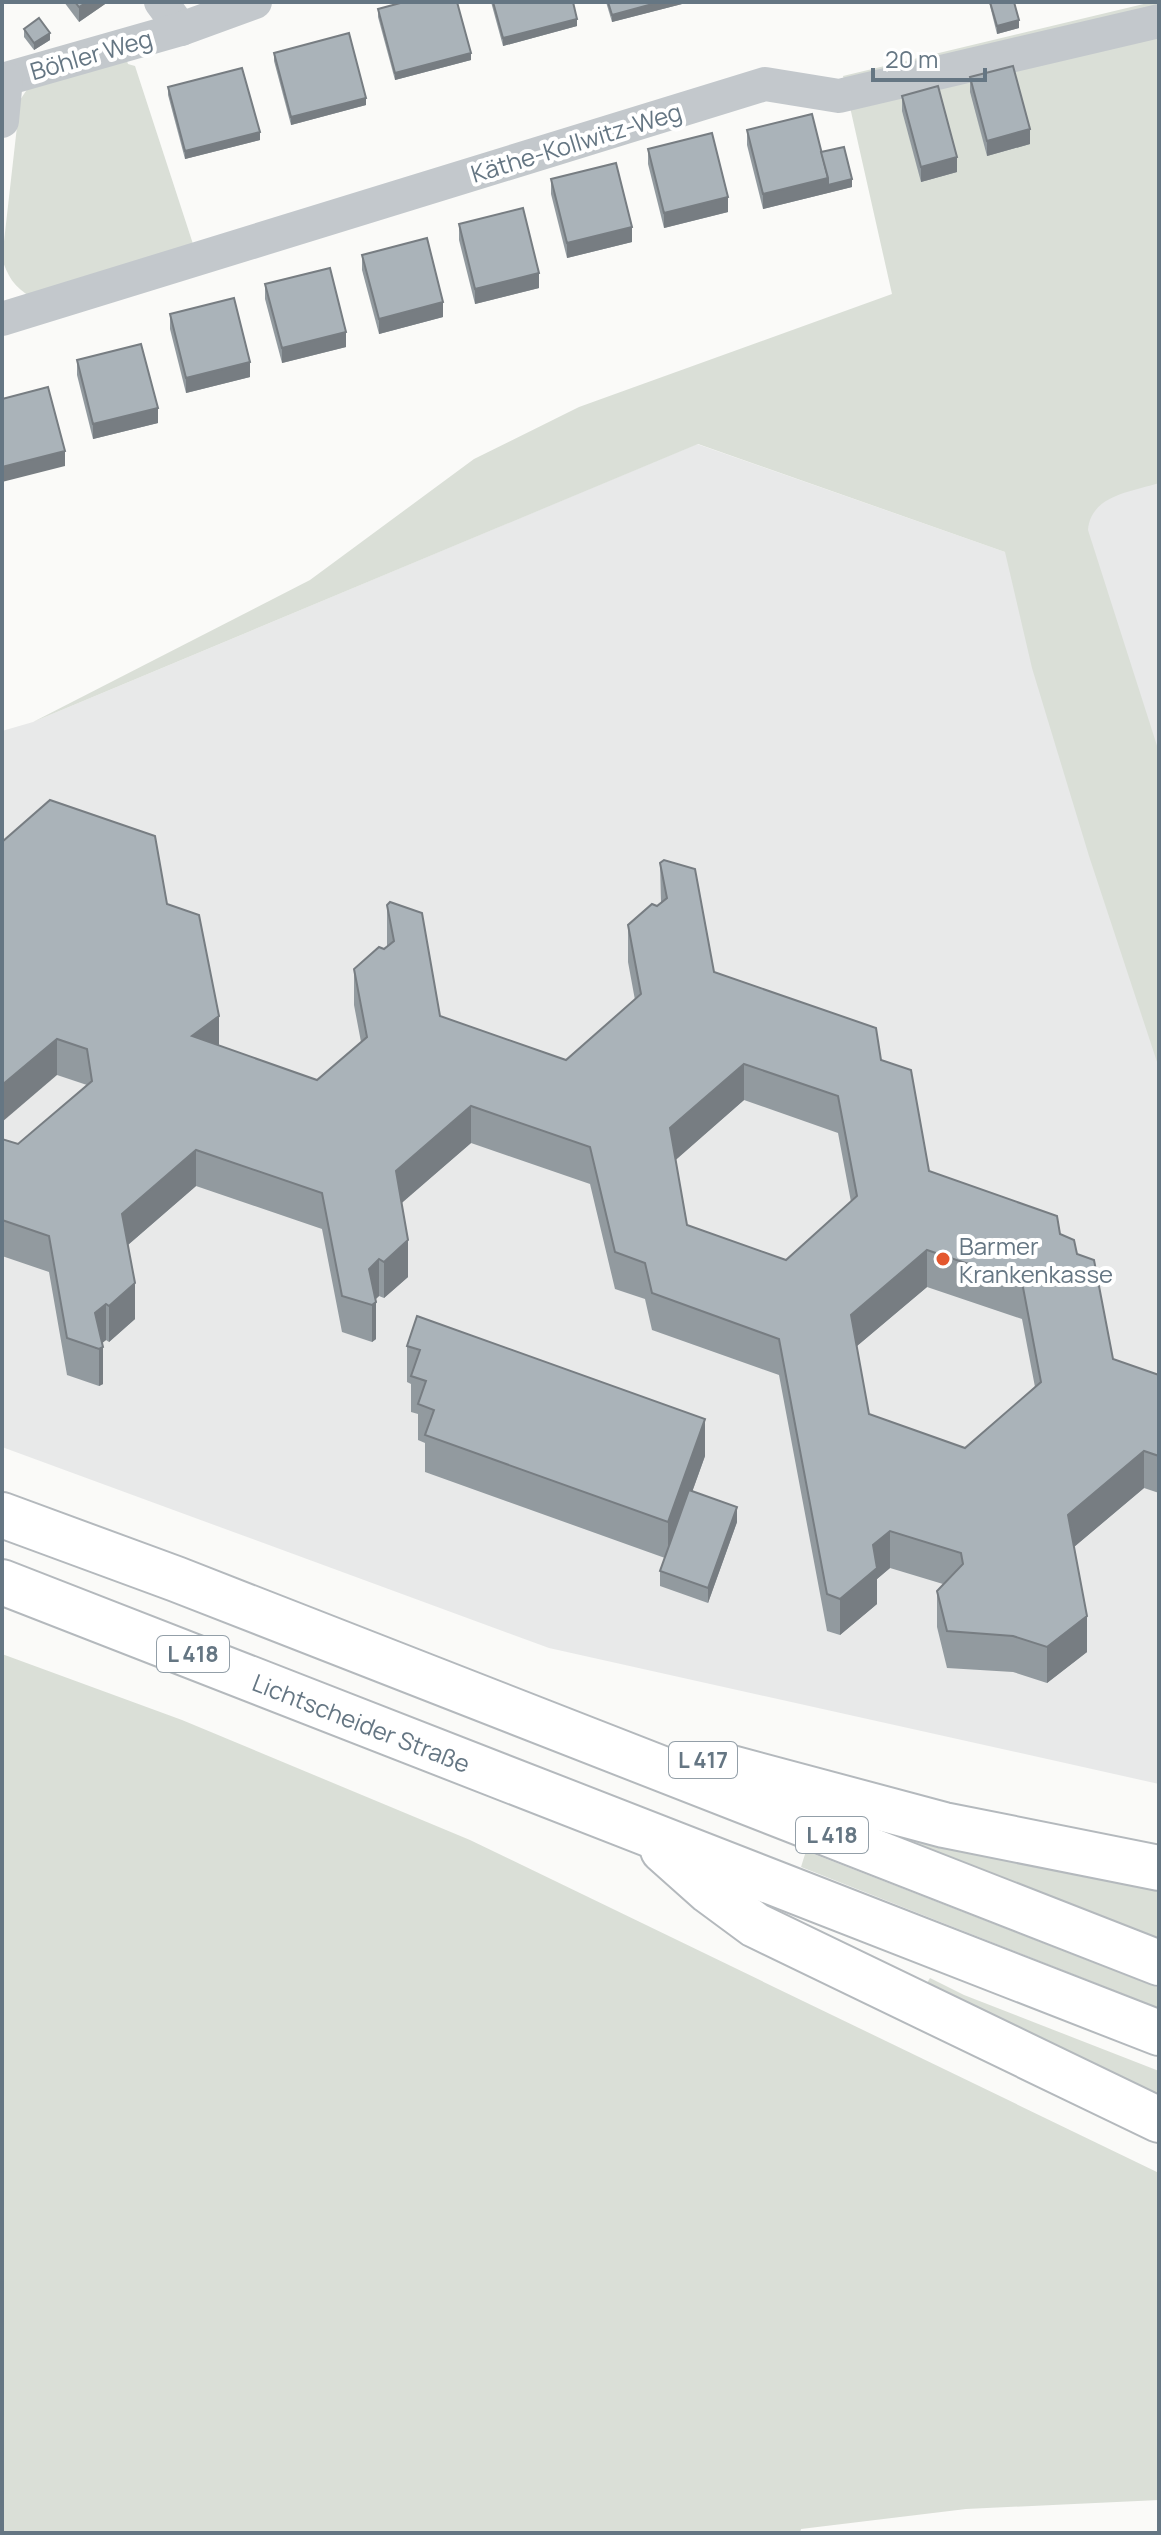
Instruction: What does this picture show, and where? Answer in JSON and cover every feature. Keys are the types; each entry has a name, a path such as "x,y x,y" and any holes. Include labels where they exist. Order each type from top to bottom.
{"highway":[{"name":"L 418","path":"2,1515 176,1579 1159,1963"},
{"name":"Lichtscheider Straße","path":"20,1588 643,1832"},
{"name":"L 417","path":"505,1707 944,1825 1159,1868"},
{"name":"L 418","path":"643,1832 1159,2033"},
{"path":"643,1832 709,1891 755,1925 1159,2120"}],"street":[{"name":"Böhler Weg","path":"161,2 181,29"},
{"name":"Böhler Weg","path":"4,79 181,29 255,2"},
{"name":"Käthe-Kollwitz-Weg","path":"2,319 765,84 839,96 1159,21"},
{"path":"2,121 4,79"}],"shaded area":[{"path":"1159,2 1159,483 1104,502 1096,509 1088,530 1159,752 1159,1068 1089,856 1032,668 1005,552 698,444 33,722 310,580 474,459 579,407 892,294 843,76"},
{"path":"125,55 128,64 135,66 193,244 28,295 12,280 2,259 20,100 28,88"},
{"path":"697,444 1005,552 1159,453 1159,1784 549,1648 2,1447 2,731 33,722"},
{"path":"2,1654 182,1720 470,1840 1159,2173 1159,2500 966,2509 801,2529 800,2533 2,2533"},
{"path":"864,1825 931,1835 1159,1890 1159,1941"},
{"path":"806,1851 1159,1988 1159,2008 801,1867"},
{"path":"930,1978 964,1995 1159,2071 1159,2097 927,1983"}],"building":[{"path":"404,2 457,2 471,53 395,73 378,9"},
{"path":"493,2 573,2 577,19 503,38"},
{"path":"608,2 660,2 612,15"},
{"path":"990,2 1014,2 1019,20 997,26"},
{"path":"39,18 50,33 34,43 24,29"},
{"path":"349,33 366,98 291,117 274,53"},
{"path":"1013,66 1030,129 987,141 970,77"},
{"path":"242,68 260,132 185,151 168,87"},
{"path":"938,86 957,157 921,167 902,96"},
{"path":"812,114 828,178 763,194 747,130"},
{"path":"712,133 728,197 664,213 648,149"},
{"path":"844,147 852,179 828,185 821,152"},
{"path":"616,163 632,227 567,243 551,179"},
{"path":"523,208 539,273 475,289 459,224"},
{"path":"427,238 443,302 379,319 362,255"},
{"path":"330,268 346,332 282,348 265,284"},
{"path":"234,298 250,362 186,378 170,314"},
{"path":"141,344 158,408 93,424 77,360"},
{"path":"48,387 65,451 2,467 2,399"},
{"name":"Barmer Krankenkasse","path":"50,800 155,836 167,904 199,915 219,1016 192,1036 317,1080 367,1037 354,969 379,947 384,949 394,941 387,905 390,902 422,913 440,1016 566,1060 641,994 628,925 652,904 657,906 667,898 660,863 664,860 695,869 714,972 876,1028 881,1060 911,1070 929,1171 1057,1216 1060,1234 1074,1240 1077,1254 1094,1260 1113,1359 1159,1375 1159,1456 1144,1451 1068,1515 1087,1616 1047,1647 1013,1636 947,1631 937,1591 963,1564 961,1553 890,1531 873,1545 877,1568 840,1599 827,1594 779,1339 652,1293 645,1263 615,1252 590,1147 471,1106 396,1171 408,1240 384,1262 379,1259 369,1269 376,1302 372,1305 342,1296 322,1193 196,1150 122,1214 135,1283 109,1306 106,1304 95,1313 103,1347 99,1349 67,1338 49,1236 2,1220 2,1139 18,1144 92,1081 87,1049 57,1039 2,1085 2,842","holes":["744,1064 838,1096 857,1196 786,1260 687,1225 670,1128","927,1250 1022,1282 1041,1382 965,1448 869,1414 851,1315"]},
{"path":"417,1316 705,1419 668,1522 425,1435 434,1410 418,1404 426,1381 411,1376 420,1350 407,1346"},
{"path":"689,1490 737,1507 708,1588 660,1571"}],"place":[{"name":"Barmer Krankenkasse","path":"943,1259"}]}
